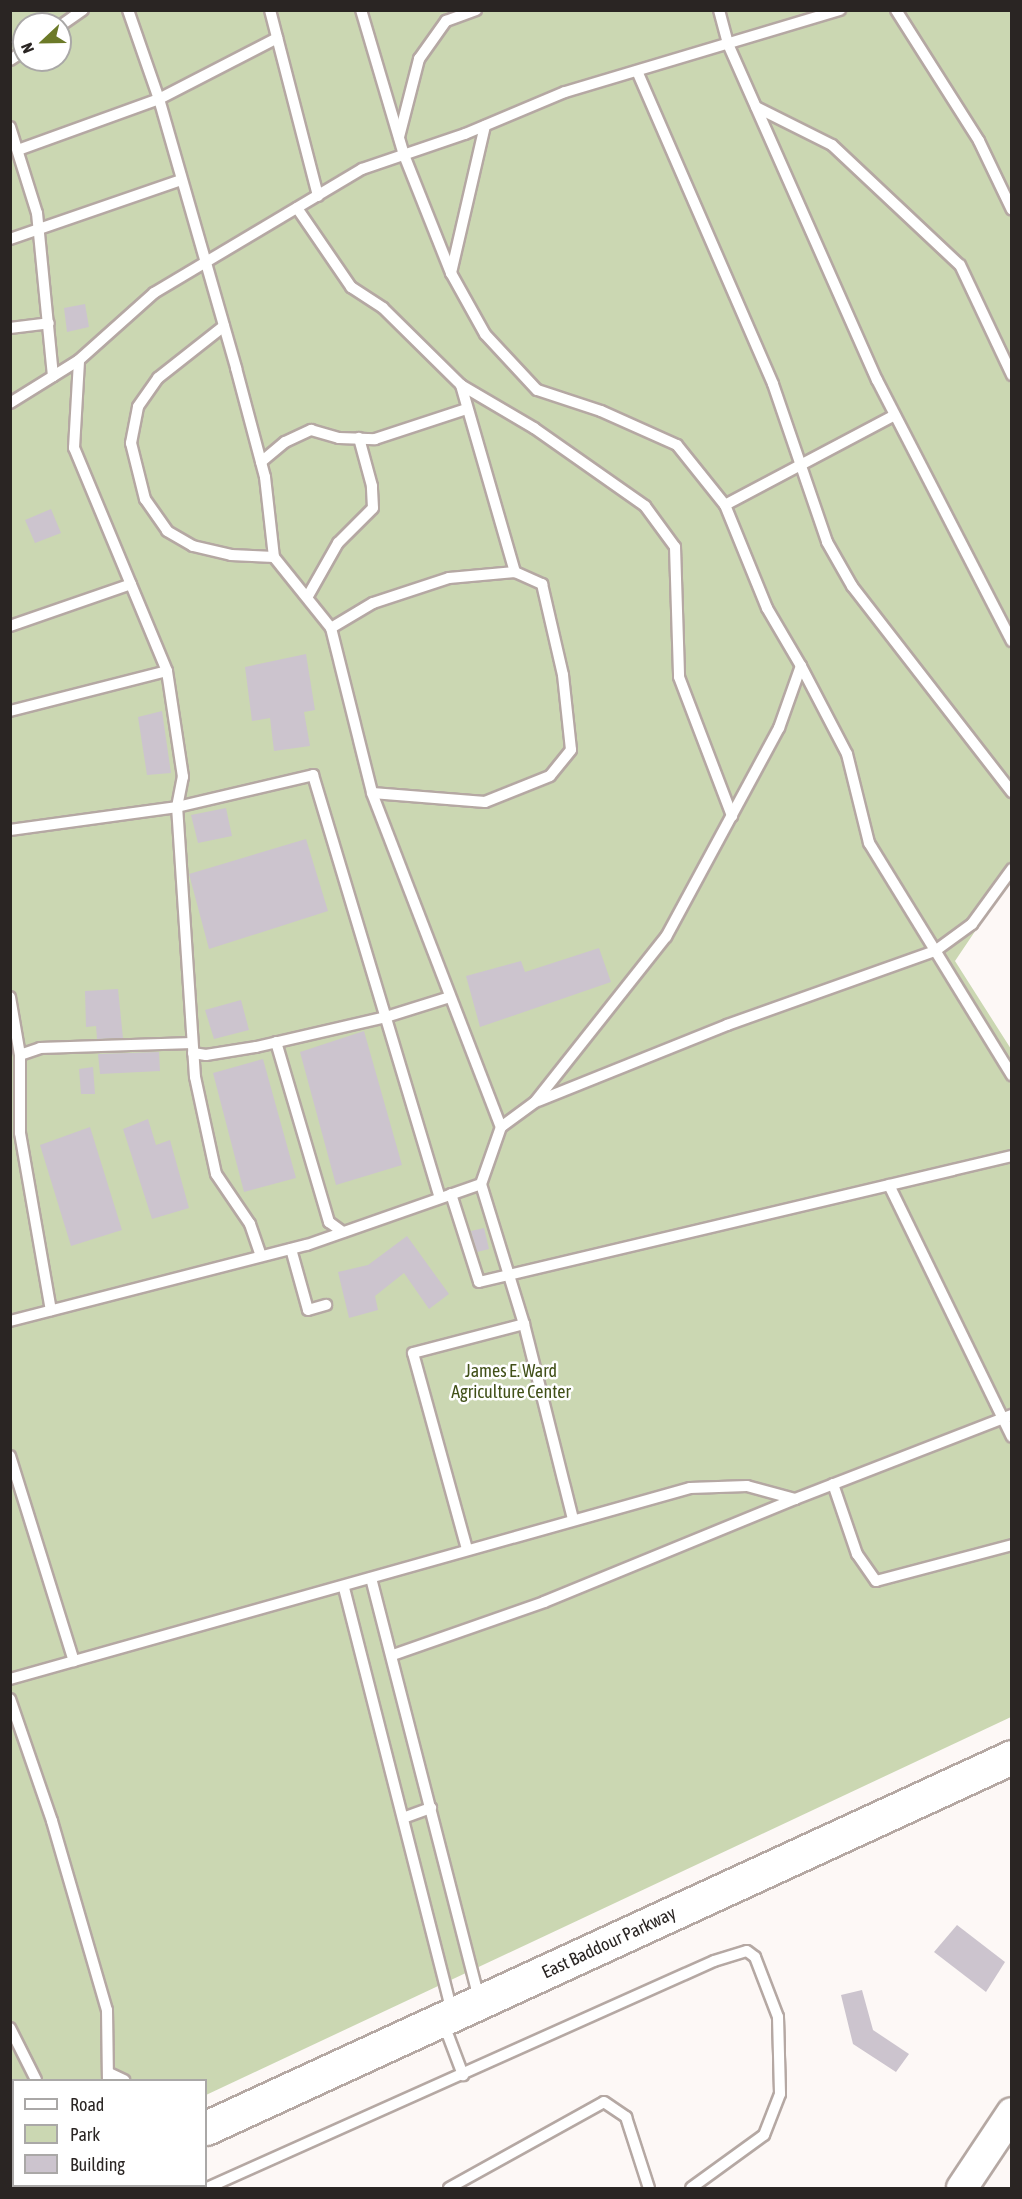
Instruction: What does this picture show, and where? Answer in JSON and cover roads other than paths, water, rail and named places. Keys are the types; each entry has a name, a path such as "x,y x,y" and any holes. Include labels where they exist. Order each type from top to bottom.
{"main road":[{"name":"East Baddour Parkway","path":"207,2128 1005,1763"}],"street":[{"path":"962,2188 1011,2113"}],"lane":[{"path":"128,10 159,99 261,462 274,557 308,596 331,628 372,793 410,882 450,997 501,1127"},
{"path":"270,10 318,196"},
{"path":"361,10 404,155 451,273 485,334 537,390 601,411 677,445 725,505 767,608 801,666 847,754 869,843 1011,1075"},
{"path":"399,137 419,59 446,21 476,10"},
{"path":"719,10 728,44 895,415 1011,641"},
{"path":"10,403 79,360 154,293 362,169 484,126 565,92 840,10"},
{"path":"896,10 979,141 1011,210"},
{"path":"18,150 159,99 277,38"},
{"path":"637,71 773,384 798,466 827,542 852,586 1011,792"},
{"path":"756,107 832,145 960,265 1011,375"},
{"path":"451,273 484,126"},
{"path":"10,127 39,229 53,376"},
{"path":"10,239 181,180"},
{"path":"297,208 351,287 383,308 461,385 534,428 645,506 675,547 679,677 732,816"},
{"path":"10,328 49,323"},
{"path":"224,327 158,378 138,407 130,443 145,499 167,531 193,546 231,555 274,557"},
{"path":"79,360 74,448 167,671 183,777 177,807 195,1077 216,1174 250,1224 261,1256"},
{"path":"461,385 515,572"},
{"path":"261,462 285,442 311,430 375,439 467,409"},
{"path":"725,505 895,415"},
{"path":"308,596 338,543 373,508 372,486 358,438"},
{"path":"331,628 373,603 449,578 515,572 542,584 563,675 571,750 549,776 485,802 372,793"},
{"path":"10,626 131,584"},
{"path":"535,1102 666,937 779,728 801,666"},
{"path":"10,711 167,671"},
{"path":"999,776 1011,772"},
{"path":"10,830 177,807 313,775 440,1197"},
{"path":"573,1519 524,1324 481,1184 501,1127 535,1102 727,1025 935,951 972,924 1011,869"},
{"path":"10,997 20,1055 20,1132 51,1310"},
{"path":"20,1055 40,1048 193,1048 206,1055 386,1017 450,997"},
{"path":"276,1042 329,1222 343,1232"},
{"path":"451,1194 479,1282 1011,1156"},
{"path":"10,1321 291,1249 481,1184"},
{"path":"889,1185 1006,1416 1011,1437"},
{"path":"291,1249 308,1310 326,1305"},
{"path":"467,1549 413,1353 524,1324"},
{"path":"393,1655 544,1602 795,1499 1006,1416"},
{"path":"10,1456 74,1661"},
{"path":"833,1484 857,1554 876,1581 1011,1545"},
{"path":"10,1679 690,1488 747,1486 795,1499"},
{"path":"371,1578 393,1655 431,1808 458,2012 463,2075"},
{"path":"344,1587 403,1818 458,2012"},
{"path":"10,1699 52,1821 107,2010 109,2077"},
{"path":"403,1818 431,1808"},
{"path":"207,2188 714,1961 747,1951 755,1957 778,2017 780,2094 764,2135 691,2188"},
{"path":"10,2028 36,2079"},
{"path":"449,2188 604,2102 626,2117 649,2188"}],"park label":[{"name":"James E. Ward Agriculture Center","path":"511,1382"}]}
